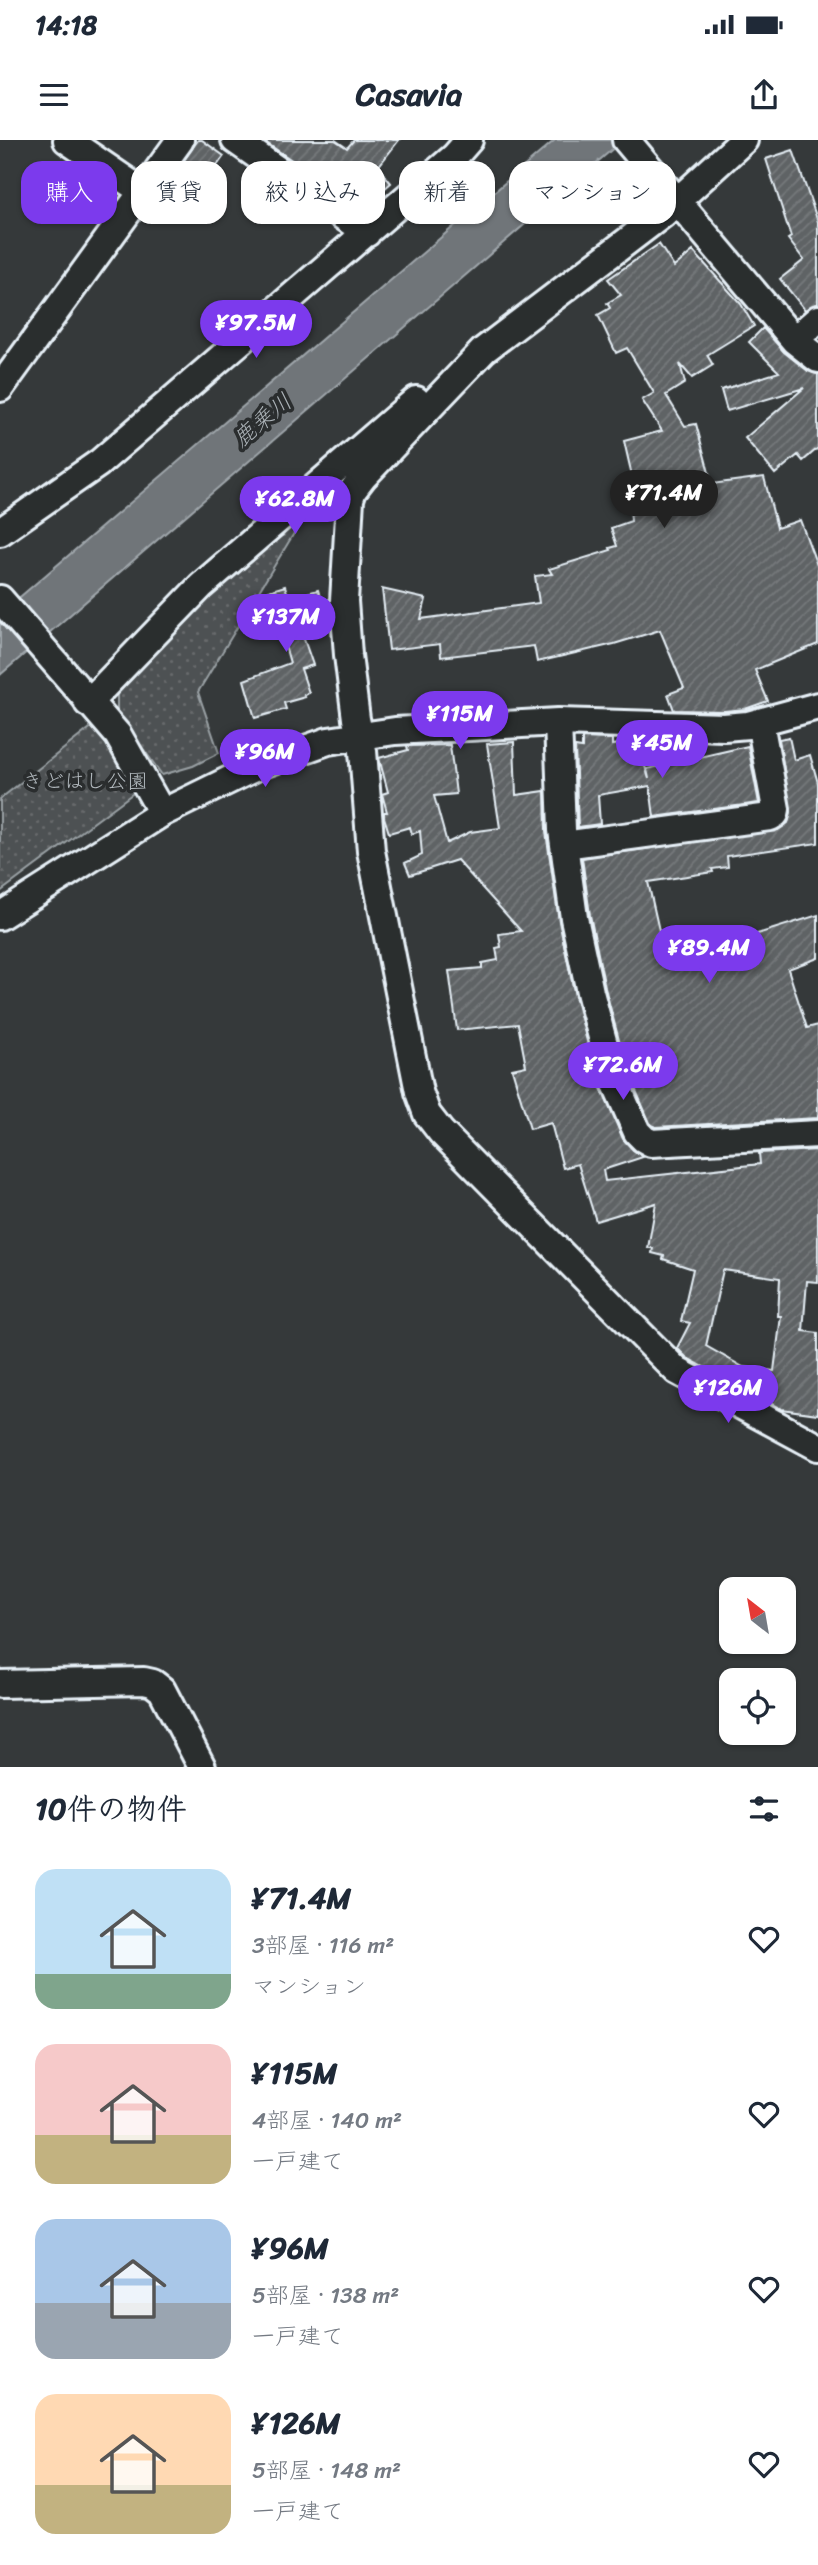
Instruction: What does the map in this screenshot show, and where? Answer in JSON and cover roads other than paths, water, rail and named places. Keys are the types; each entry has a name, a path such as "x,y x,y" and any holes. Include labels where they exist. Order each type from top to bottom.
{"street":[{"path":"68,140 131,184"},
{"path":"165,161 180,140"},
{"path":"235,140 367,233"},
{"path":"0,532 99,463 367,233 455,156 469,140"},
{"path":"626,140 644,161"},
{"path":"676,188 744,140"},
{"path":"676,198 794,340 818,359"},
{"path":"0,388 131,208"},
{"path":"81,694 417,399 650,224"},
{"path":"794,340 818,319"},
{"path":"484,349 363,477 350,499 344,601 348,655 363,751 371,851 419,1093 427,1114 441,1132 677,1371 818,1447"},
{"path":"0,599 118,735 162,813"},
{"path":"0,916 162,813 260,765 328,741 395,731 558,722 724,727 760,722 818,706"},
{"path":"558,722 564,845 574,918 612,1075 632,1120 644,1139 651,1143 818,1134"},
{"path":"564,845 770,817 775,814 760,722"},
{"path":"0,1684 153,1683 162,1690 202,1767"}],"water":[{"path":"555,140 623,140 599,161 530,161"},
{"name":"鹿乗川","path":"509,179 509,224 525,224 0,675 0,614 457,224 495,224 495,191"}],"park label":[{"name":"きどはし公園","path":"85,781"}]}
